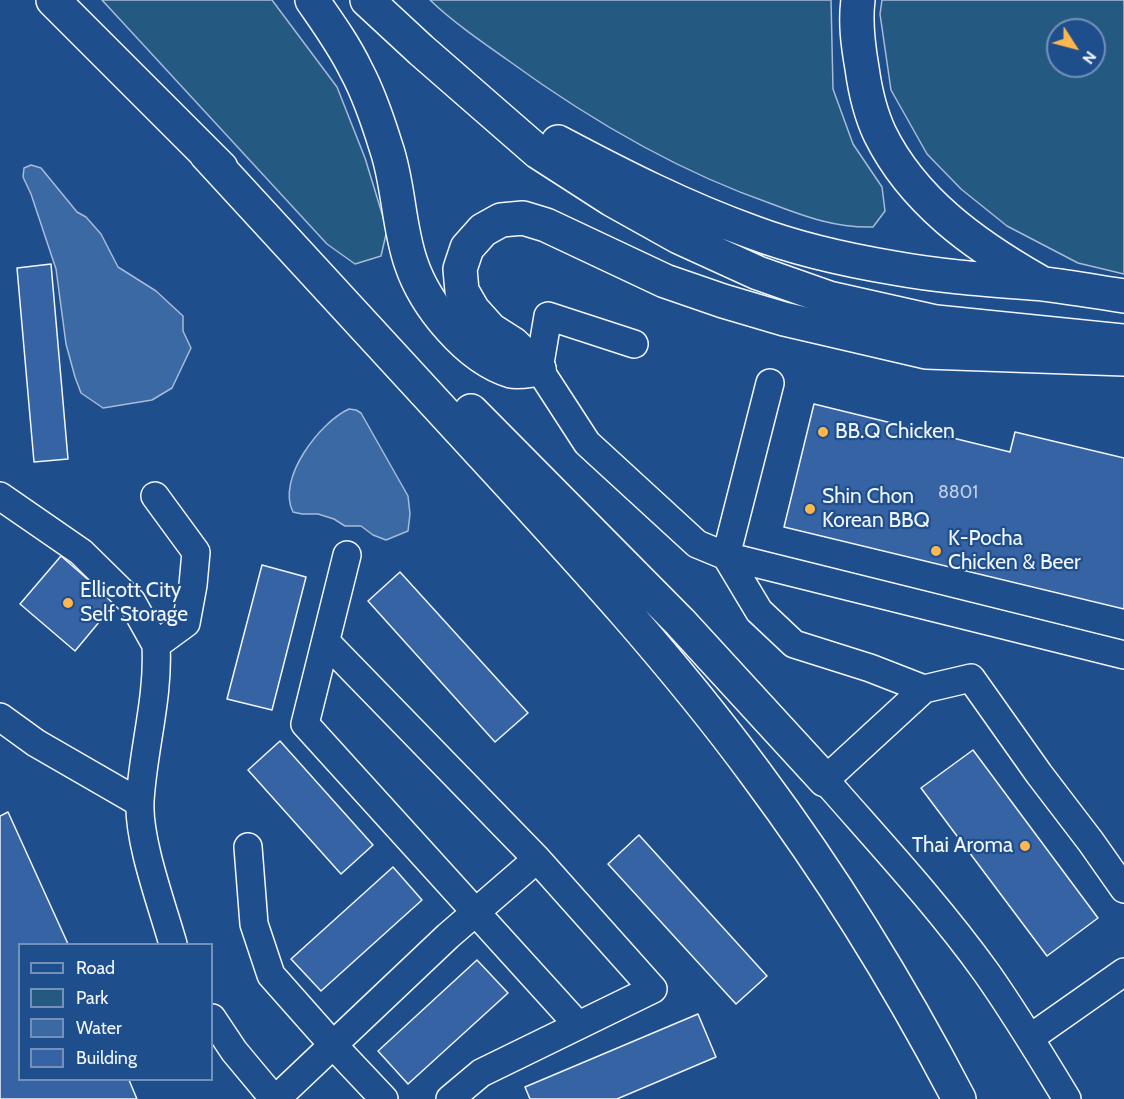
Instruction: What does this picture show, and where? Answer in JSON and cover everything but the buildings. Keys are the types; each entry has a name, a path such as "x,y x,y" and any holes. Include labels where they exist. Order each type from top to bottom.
{"main road":[{"path":"53,0 206,154 455,394 616,556 825,780"},
{"path":"312,0 356,70 373,109 388,150 411,264 441,318 463,341 489,361 513,372 539,369"},
{"path":"367,0 538,152 611,199 679,237 758,273 829,298 936,322 1124,341"},
{"path":"858,0 856,20 867,98 880,133 899,164 947,220 996,256 1045,285"},
{"path":"421,50 546,136 626,178 693,209 754,233 824,253 894,268 974,280 1045,285 1124,296"},
{"path":"206,154 552,529 689,688 756,773 814,856 869,942 959,1099"},
{"path":"539,369 513,344 490,330 462,291 460,269 467,248 483,230 501,220 523,218 546,225 665,281 723,301 784,319 926,352 1124,359"}],"street":[{"path":"634,344 548,316 539,369 587,443 697,544 726,556 1124,655"},
{"path":"770,383 726,556 759,611 794,644 870,668 924,689"},
{"path":"0,496 81,552 132,602 156,645 158,668 140,802 144,839 172,943"},
{"path":"154,496 196,552 194,585 186,624 156,645"},
{"path":"347,555 305,724 578,1025"},
{"path":"326,642 537,859 653,989 482,1073 450,1099"},
{"path":"1067,1099 985,971 929,899 825,780 924,689 970,678 1124,889"},
{"path":"0,717 36,742 140,802"},
{"path":"248,847 254,924 271,975 384,1099"},
{"path":"213,1019 234,1051 275,1099 474,913 537,859"},
{"path":"1030,1038 1124,972"}],"green space":[{"path":"102,0 272,0 337,87 365,158 387,230 381,256 355,264 327,244"},
{"path":"430,0 831,0 833,89 853,144 882,187 885,211 873,227 834,224 785,209 702,176 635,142 571,104 468,32"},
{"path":"882,0 1124,0 1124,274 1078,263 1007,226 961,189 927,154 891,90 880,14"}],"water":[{"path":"31,165 41,168 77,212 86,217 101,234 118,267 156,291 183,316 183,331 191,348 172,388 152,400 103,408 81,393 66,344 56,269 23,177 24,168"},
{"path":"349,409 361,413 408,496 410,514 408,531 386,540 373,535 361,526 345,526 334,519 318,514 293,512 289,499 290,484 304,453 326,426"}],"place":[{"name":"BB.Q Chicken","path":"823,432"},
{"name":"Shin Chon Korean BBQ","path":"810,509"},
{"name":"K-Pocha Chicken & Beer","path":"936,551"},
{"name":"Ellicott City Self Storage","path":"68,603"},
{"name":"Thai Aroma","path":"1025,846"}]}
